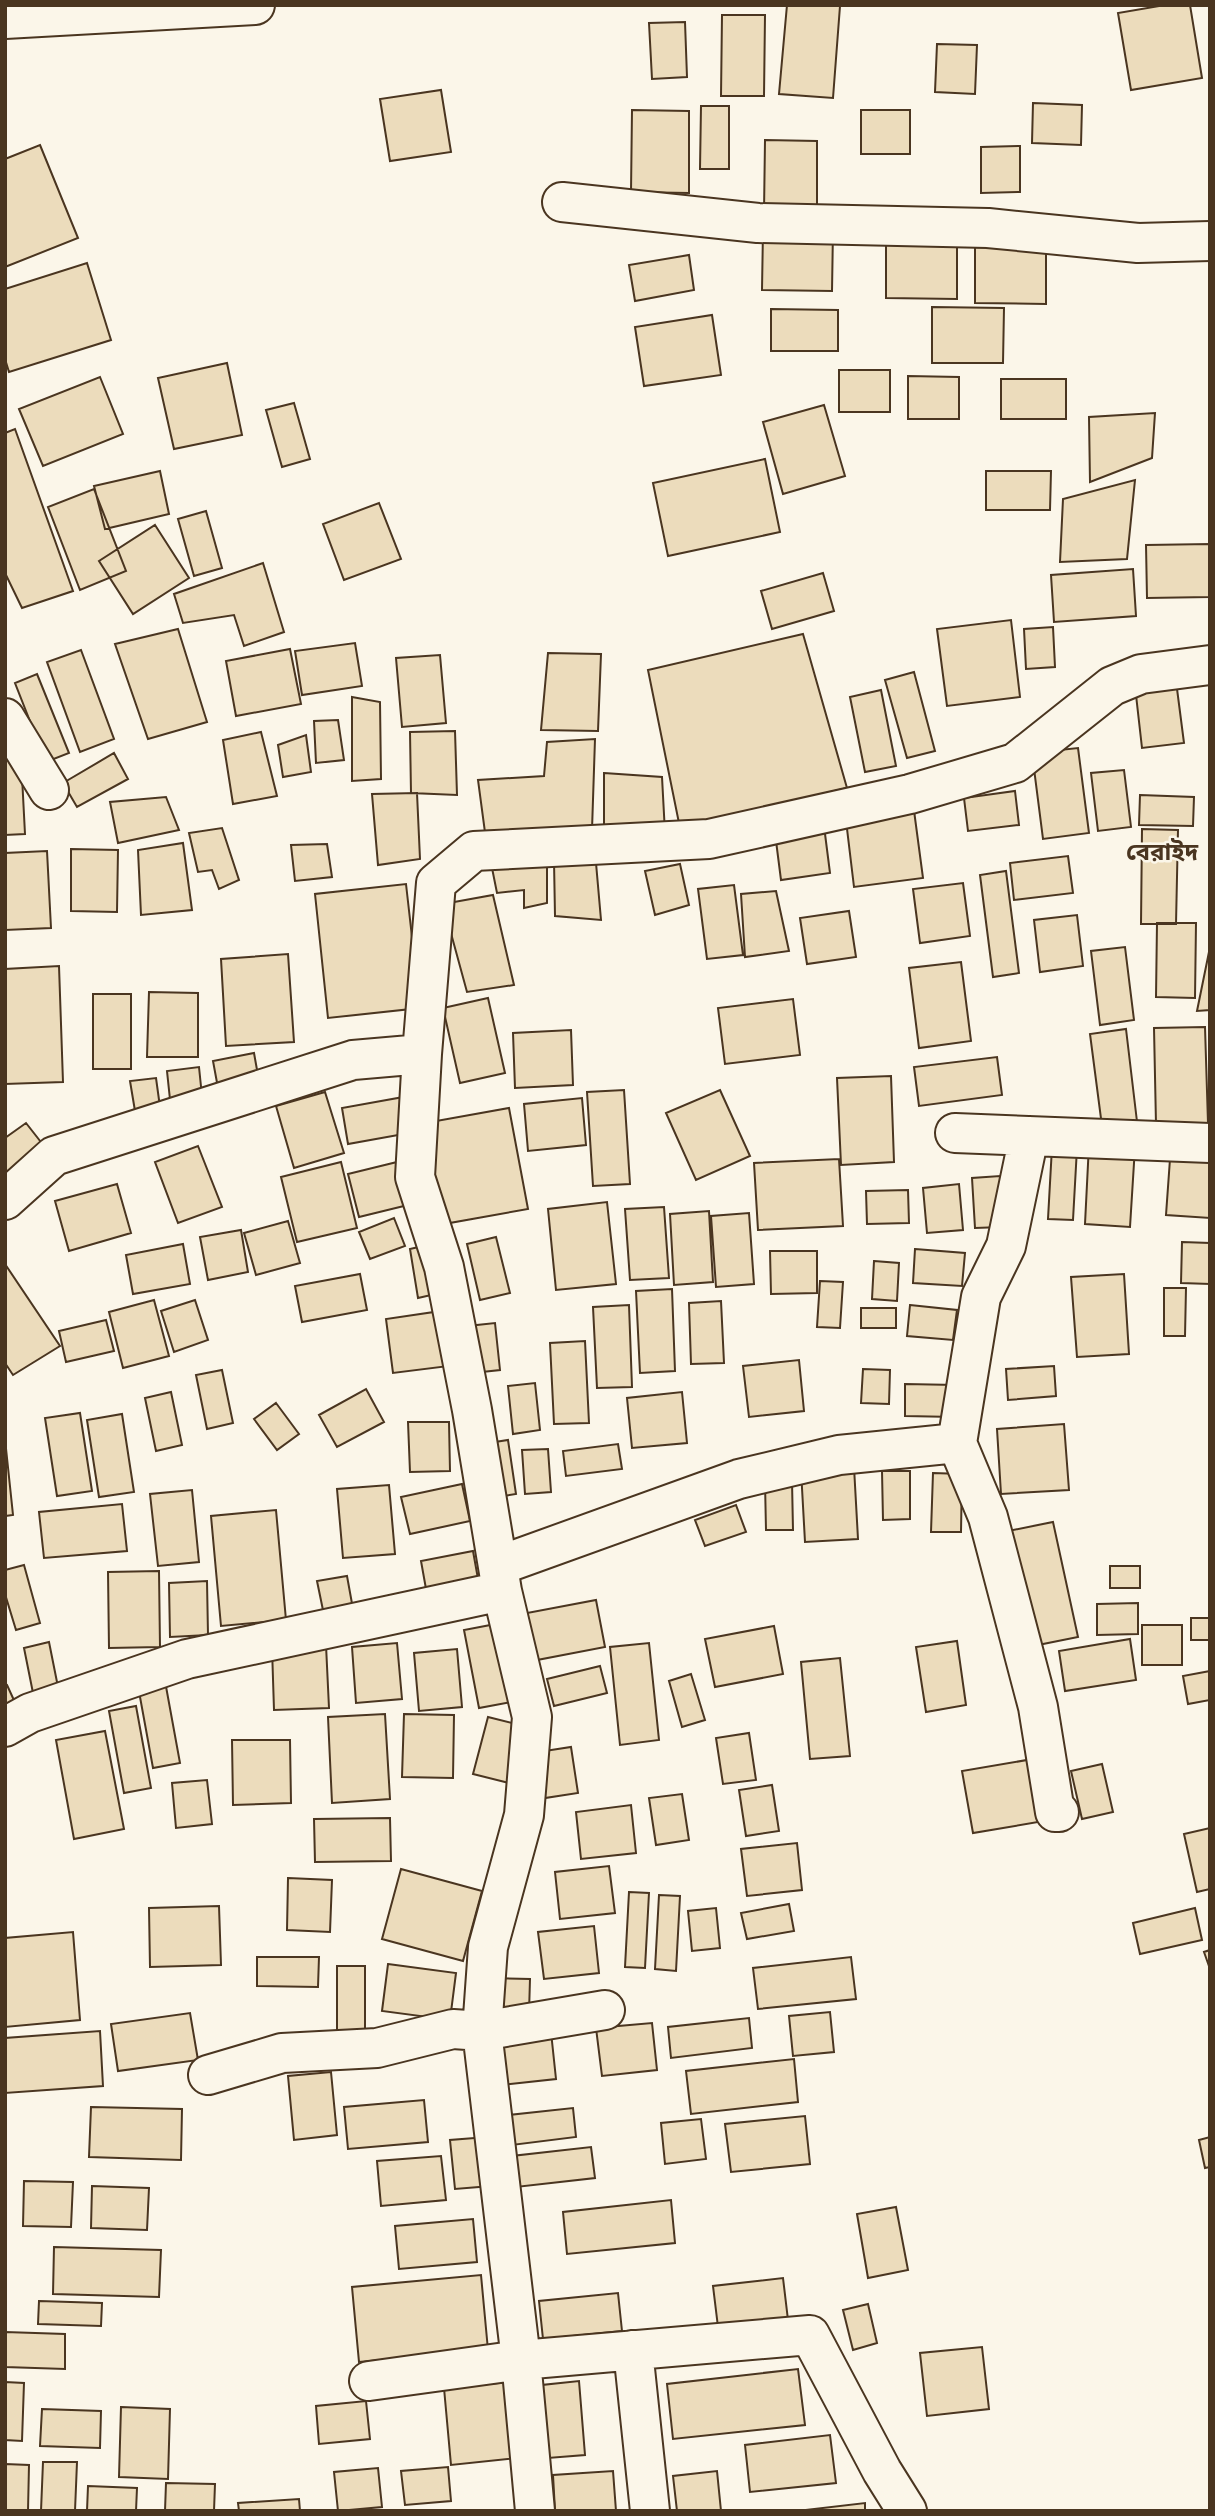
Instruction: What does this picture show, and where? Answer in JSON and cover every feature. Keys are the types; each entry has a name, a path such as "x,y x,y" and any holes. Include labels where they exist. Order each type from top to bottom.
{"street":[{"path":"5,19 255,5"},
{"path":"562,202 758,223 988,228 1138,243 1210,241"},
{"path":"535,2511 521,2360 482,2031 488,1947 524,1815 532,1717 500,1578 472,1410 444,1267 415,1177 436,883 474,851 709,839 910,794 1015,763 1112,685 1141,674 1210,665"},
{"path":"5,719 49,790"},
{"path":"5,1200 54,1156 353,1059 422,1054"},
{"path":"955,1133 1210,1143"},
{"path":"1029,1136 1006,1246 981,1297 957,1443 988,1517 1038,1707 1055,1812 1059,1812"},
{"path":"5,1727 30,1713 187,1659 500,1578 739,1479 839,1455 957,1443"},
{"path":"208,2075 282,2053 377,2048 453,2029 482,2031 606,2010"},
{"path":"369,2381 521,2360 810,2335 882,2471 907,2511"},
{"path":"632,2350 650,2511"}],"building":[{"path":"787,5 840,6 833,98 779,94"},
{"path":"1165,5 1190,5 1202,78 1131,90 1118,13"},
{"path":"722,15 765,15 764,96 721,96"},
{"path":"685,22 687,77 652,79 649,23"},
{"path":"937,44 977,45 975,94 935,92"},
{"path":"441,90 451,152 390,161 380,99"},
{"path":"1033,103 1082,105 1081,145 1032,143"},
{"path":"701,106 729,106 729,169 700,169"},
{"path":"632,110 689,111 689,193 631,192"},
{"path":"861,110 910,110 910,154 861,154"},
{"path":"765,140 817,141 817,213 764,212"},
{"path":"40,145 78,238 5,267 5,159"},
{"path":"1020,146 1020,192 981,193 981,147"},
{"path":"763,230 833,230 832,291 762,290"},
{"path":"886,243 957,243 957,299 886,298"},
{"path":"975,247 1046,248 1046,304 975,303"},
{"path":"689,255 694,290 635,301 629,265"},
{"path":"87,263 111,340 9,372 5,359 5,289"},
{"path":"932,307 1004,308 1003,363 932,363"},
{"path":"771,309 838,310 838,351 771,351"},
{"path":"712,315 721,375 644,386 635,327"},
{"path":"227,363 242,435 174,449 158,378"},
{"path":"839,370 890,370 890,412 839,412"},
{"path":"908,376 959,377 959,419 908,419"},
{"path":"100,377 123,434 43,466 19,409"},
{"path":"1001,379 1066,379 1066,419 1001,419"},
{"path":"294,403 310,459 282,467 266,410"},
{"path":"824,405 845,476 783,494 763,422"},
{"path":"1155,413 1152,458 1090,482 1089,417"},
{"path":"15,429 73,591 22,608 5,573 5,433"},
{"path":"765,459 780,532 668,556 653,483"},
{"path":"160,471 169,514 105,529 94,486"},
{"path":"986,471 1051,471 1050,510 986,510"},
{"path":"1135,480 1127,559 1060,562 1063,499"},
{"path":"94,489 126,571 80,590 48,507"},
{"path":"379,503 401,559 344,580 323,524"},
{"path":"206,511 222,568 194,576 178,519"},
{"path":"155,525 189,578 133,614 99,561"},
{"path":"1210,544 1210,597 1147,598 1146,545"},
{"path":"263,563 284,632 244,646 234,615 183,623 174,594"},
{"path":"1133,569 1136,616 1054,622 1051,575"},
{"path":"823,573 834,611 772,629 761,591"},
{"path":"1011,620 1020,697 947,706 937,629"},
{"path":"1053,627 1055,667 1026,669 1024,629"},
{"path":"178,629 207,722 148,739 115,644"},
{"path":"803,634 847,788 680,828 648,670"},
{"path":"355,643 362,686 302,695 295,651"},
{"path":"290,649 301,704 236,716 226,661"},
{"path":"81,650 114,739 80,752 47,662"},
{"path":"548,653 601,654 598,731 541,730"},
{"path":"440,655 446,723 402,727 396,658"},
{"path":"914,672 935,751 907,758 885,680"},
{"path":"37,674 69,753 46,762 15,683"},
{"path":"1176,681 1184,743 1142,748 1135,686"},
{"path":"881,690 896,766 865,772 850,697"},
{"path":"352,697 380,702 381,779 352,781"},
{"path":"338,720 344,760 316,763 314,721"},
{"path":"455,731 457,795 411,793 410,732"},
{"path":"261,732 277,796 233,804 223,740"},
{"path":"306,735 311,772 283,777 278,745"},
{"path":"595,739 592,830 486,840 478,780 544,776 547,742"},
{"path":"1078,748 1089,833 1043,839 1032,753"},
{"path":"114,753 128,779 77,807 63,783"},
{"path":"21,757 25,834 5,835 5,758"},
{"path":"1124,770 1131,827 1098,831 1091,773"},
{"path":"604,773 662,777 665,833 604,833"},
{"path":"1015,791 1019,825 968,831 964,798"},
{"path":"417,793 420,859 378,865 372,794"},
{"path":"1140,795 1194,797 1193,826 1139,825"},
{"path":"166,797 179,830 118,843 110,802"},
{"path":"913,803 923,878 854,887 845,812"},
{"path":"824,826 830,873 781,880 775,833"},
{"path":"222,828 239,880 219,889 212,870 198,872 189,833"},
{"path":"1142,829 1178,830 1176,924 1141,924"},
{"path":"183,843 192,910 141,915 138,850"},
{"path":"327,844 332,877 295,881 291,845"},
{"path":"71,849 118,850 117,912 71,911"},
{"path":"47,851 51,928 5,930 5,853"},
{"path":"1068,856 1073,893 1014,900 1010,863"},
{"path":"490,858 547,860 547,903 524,908 524,890 497,893"},
{"path":"554,861 596,863 601,920 555,916"},
{"path":"680,864 689,905 655,915 645,871"},
{"path":"1006,871 1019,973 993,977 980,875"},
{"path":"963,883 970,936 920,943 913,889"},
{"path":"406,884 420,1008 328,1018 315,894"},
{"path":"734,885 743,955 707,959 698,889"},
{"path":"776,891 789,951 745,957 741,894"},
{"path":"493,895 514,985 467,992 443,904"},
{"path":"849,911 856,957 807,964 800,918"},
{"path":"1077,915 1083,966 1040,972 1034,920"},
{"path":"1157,923 1196,923 1195,998 1156,997"},
{"path":"1125,947 1134,1020 1100,1025 1091,951"},
{"path":"1210,947 1210,1010 1197,1011"},
{"path":"288,954 294,1042 226,1046 221,959"},
{"path":"961,962 971,1041 919,1048 909,968"},
{"path":"59,966 63,1082 5,1084 5,969"},
{"path":"149,992 198,993 198,1057 147,1057"},
{"path":"93,994 131,994 131,1069 93,1069"},
{"path":"488,998 505,1073 460,1083 443,1008"},
{"path":"793,999 800,1055 725,1064 718,1008"},
{"path":"1205,1027 1208,1123 1156,1124 1154,1028"},
{"path":"1126,1029 1138,1130 1103,1134 1090,1034"},
{"path":"571,1030 573,1085 515,1088 513,1033"},
{"path":"254,1053 259,1081 218,1088 213,1061"},
{"path":"997,1057 1002,1095 919,1106 914,1067"},
{"path":"199,1067 203,1106 171,1109 167,1071"},
{"path":"891,1076 894,1162 841,1165 837,1078"},
{"path":"156,1078 160,1107 135,1111 130,1081"},
{"path":"624,1090 630,1184 593,1186 587,1092"},
{"path":"720,1090 750,1156 696,1180 666,1113"},
{"path":"325,1092 344,1153 294,1168 276,1106"},
{"path":"409,1096 415,1132 348,1144 342,1108"},
{"path":"582,1098 586,1145 528,1151 524,1104"},
{"path":"509,1108 528,1209 444,1224 425,1123"},
{"path":"26,1123 44,1146 5,1173 5,1138"},
{"path":"1089,1144 1135,1147 1130,1227 1085,1224"},
{"path":"1171,1145 1210,1148 1210,1218 1166,1215"},
{"path":"198,1146 222,1207 178,1223 155,1162"},
{"path":"1052,1147 1077,1148 1073,1220 1048,1219"},
{"path":"839,1159 843,1226 758,1230 754,1163"},
{"path":"341,1162 357,1228 297,1242 281,1177"},
{"path":"397,1162 408,1205 359,1217 348,1174"},
{"path":"1000,1176 1002,1227 975,1228 972,1178"},
{"path":"117,1184 131,1233 69,1251 55,1201"},
{"path":"959,1184 963,1230 927,1233 923,1188"},
{"path":"908,1190 909,1223 867,1224 866,1191"},
{"path":"607,1202 616,1284 556,1290 548,1209"},
{"path":"664,1207 669,1278 630,1280 625,1209"},
{"path":"709,1211 713,1282 674,1285 670,1214"},
{"path":"749,1213 754,1284 716,1287 711,1216"},
{"path":"394,1218 405,1246 370,1259 359,1232"},
{"path":"288,1221 300,1263 256,1275 244,1233"},
{"path":"241,1230 248,1272 208,1280 200,1237"},
{"path":"496,1237 510,1293 480,1300 467,1244"},
{"path":"1182,1242 1210,1243 1210,1284 1181,1283"},
{"path":"183,1244 190,1284 133,1294 126,1255"},
{"path":"431,1244 440,1293 418,1298 410,1249"},
{"path":"915,1249 965,1253 962,1286 913,1283"},
{"path":"770,1251 817,1251 817,1293 771,1294"},
{"path":"874,1261 899,1263 897,1301 872,1299"},
{"path":"5,1264 60,1346 13,1375 5,1363"},
{"path":"360,1274 367,1310 302,1322 295,1286"},
{"path":"1124,1274 1129,1354 1077,1357 1071,1277"},
{"path":"820,1281 843,1282 840,1328 817,1327"},
{"path":"1164,1288 1186,1288 1185,1336 1164,1336"},
{"path":"672,1289 675,1371 640,1373 636,1291"},
{"path":"154,1300 169,1356 123,1368 109,1312"},
{"path":"195,1300 208,1340 174,1352 161,1311"},
{"path":"721,1301 724,1363 691,1364 689,1303"},
{"path":"629,1305 632,1387 597,1388 593,1307"},
{"path":"910,1305 957,1310 953,1340 907,1336"},
{"path":"861,1308 896,1308 896,1328 861,1328"},
{"path":"441,1311 449,1366 393,1373 386,1319"},
{"path":"106,1320 114,1351 66,1362 59,1331"},
{"path":"495,1323 500,1370 473,1373 468,1326"},
{"path":"585,1341 589,1423 554,1424 550,1343"},
{"path":"799,1360 804,1411 749,1417 743,1366"},
{"path":"1054,1366 1056,1396 1008,1400 1006,1369"},
{"path":"863,1369 890,1370 889,1404 861,1403"},
{"path":"222,1370 233,1423 207,1429 196,1375"},
{"path":"535,1383 540,1430 513,1434 508,1386"},
{"path":"905,1384 956,1385 955,1417 905,1416"},
{"path":"366,1389 384,1422 337,1447 319,1415"},
{"path":"171,1392 182,1445 156,1451 145,1398"},
{"path":"682,1392 687,1443 632,1448 627,1398"},
{"path":"276,1403 299,1434 277,1450 254,1419"},
{"path":"80,1413 92,1491 57,1496 45,1418"},
{"path":"122,1414 134,1492 99,1497 87,1420"},
{"path":"408,1422 449,1422 450,1471 410,1472"},
{"path":"1064,1424 1069,1490 1001,1494 997,1429"},
{"path":"5,1439 13,1515 5,1516"},
{"path":"508,1440 516,1494 491,1498 482,1444"},
{"path":"618,1444 622,1469 566,1476 563,1451"},
{"path":"548,1449 551,1492 525,1494 522,1450"},
{"path":"854,1467 858,1539 805,1542 801,1470"},
{"path":"882,1471 910,1471 910,1519 883,1520"},
{"path":"933,1473 962,1474 961,1532 931,1532"},
{"path":"792,1481 793,1530 766,1530 765,1482"},
{"path":"462,1484 470,1521 410,1534 401,1497"},
{"path":"389,1485 395,1554 343,1558 337,1489"},
{"path":"192,1490 199,1562 158,1566 150,1494"},
{"path":"122,1504 127,1551 44,1558 39,1512"},
{"path":"736,1505 746,1532 705,1546 695,1520"},
{"path":"276,1510 286,1620 221,1626 211,1516"},
{"path":"1053,1522 1078,1637 1033,1646 1008,1531"},
{"path":"473,1551 480,1590 428,1600 421,1561"},
{"path":"24,1565 40,1623 16,1630 5,1594 5,1570"},
{"path":"1110,1566 1140,1566 1140,1588 1110,1588"},
{"path":"159,1571 160,1647 109,1648 108,1572"},
{"path":"347,1576 353,1609 324,1615 317,1581"},
{"path":"207,1581 208,1635 170,1637 169,1583"},
{"path":"596,1600 605,1647 537,1660 527,1613"},
{"path":"1138,1603 1138,1634 1097,1635 1097,1604"},
{"path":"1191,1618 1210,1618 1210,1640 1191,1640"},
{"path":"501,1623 517,1701 479,1708 464,1630"},
{"path":"1142,1625 1182,1625 1182,1665 1142,1665"},
{"path":"774,1626 783,1674 715,1687 705,1639"},
{"path":"1130,1639 1136,1680 1065,1691 1059,1651"},
{"path":"957,1641 966,1705 926,1712 916,1647"},
{"path":"49,1642 58,1687 33,1693 24,1648"},
{"path":"397,1643 402,1699 356,1703 352,1647"},
{"path":"649,1643 659,1740 620,1745 610,1647"},
{"path":"326,1645 329,1708 274,1710 272,1648"},
{"path":"457,1649 462,1707 419,1711 414,1653"},
{"path":"840,1658 850,1756 810,1759 801,1662"},
{"path":"600,1666 607,1693 554,1706 547,1679"},
{"path":"1210,1671 1210,1700 1188,1704 1183,1676"},
{"path":"691,1674 705,1720 682,1727 669,1681"},
{"path":"165,1681 180,1763 153,1768 138,1686"},
{"path":"7,1685 18,1709 5,1714 5,1686"},
{"path":"136,1706 151,1788 124,1793 109,1711"},
{"path":"385,1714 390,1799 332,1803 328,1717"},
{"path":"404,1714 454,1715 453,1778 402,1777"},
{"path":"488,1717 524,1726 509,1783 473,1774"},
{"path":"105,1731 124,1829 74,1839 56,1740"},
{"path":"749,1733 756,1780 723,1784 716,1738"},
{"path":"232,1740 290,1740 291,1803 233,1805"},
{"path":"571,1747 578,1793 545,1798 538,1752"},
{"path":"1033,1759 1044,1821 973,1833 962,1771"},
{"path":"1102,1764 1113,1812 1082,1819 1071,1771"},
{"path":"207,1780 212,1824 176,1828 172,1783"},
{"path":"772,1785 779,1831 746,1836 739,1790"},
{"path":"682,1794 689,1840 656,1845 649,1798"},
{"path":"631,1805 636,1853 581,1859 576,1812"},
{"path":"390,1818 391,1861 315,1862 314,1819"},
{"path":"1210,1828 1210,1889 1197,1892 1184,1834"},
{"path":"797,1843 802,1890 747,1896 741,1849"},
{"path":"609,1866 615,1913 560,1919 555,1872"},
{"path":"401,1869 482,1891 463,1961 382,1939"},
{"path":"288,1878 332,1880 330,1932 287,1930"},
{"path":"629,1892 649,1893 645,1968 625,1967"},
{"path":"659,1895 680,1896 676,1971 655,1969"},
{"path":"789,1904 794,1931 747,1939 741,1913"},
{"path":"219,1906 221,1965 150,1967 149,1908"},
{"path":"716,1908 720,1948 692,1951 688,1911"},
{"path":"1195,1908 1202,1940 1140,1954 1133,1923"},
{"path":"594,1926 599,1973 544,1979 538,1932"},
{"path":"73,1932 80,2020 5,2027 5,1938"},
{"path":"1210,1950 1210,1969 1204,1952"},
{"path":"257,1957 319,1957 318,1987 257,1986"},
{"path":"851,1957 856,1999 758,2009 753,1968"},
{"path":"388,1964 456,1973 450,2020 382,2011"},
{"path":"337,1966 365,1966 365,2032 337,2032"},
{"path":"491,1978 530,1979 529,2013 490,2012"},
{"path":"830,2012 834,2052 793,2056 789,2016"},
{"path":"190,2013 198,2060 118,2071 111,2024"},
{"path":"749,2018 752,2048 671,2058 668,2027"},
{"path":"652,2023 657,2070 602,2076 596,2028"},
{"path":"100,2031 103,2086 5,2093 5,2038"},
{"path":"551,2032 556,2079 501,2085 496,2037"},
{"path":"794,2059 798,2102 691,2114 686,2071"},
{"path":"331,2072 337,2135 294,2140 288,2076"},
{"path":"424,2100 428,2142 348,2149 344,2107"},
{"path":"91,2107 182,2109 181,2160 89,2157"},
{"path":"573,2108 576,2137 512,2145 509,2115"},
{"path":"805,2116 810,2164 731,2172 725,2124"},
{"path":"701,2119 706,2159 665,2164 661,2123"},
{"path":"487,2137 491,2186 455,2189 450,2140"},
{"path":"1210,2137 1210,2167 1205,2168 1199,2140"},
{"path":"591,2147 595,2178 516,2187 512,2156"},
{"path":"441,2156 446,2200 381,2206 377,2161"},
{"path":"24,2181 73,2182 71,2227 23,2226"},
{"path":"92,2186 149,2188 147,2230 91,2228"},
{"path":"671,2200 675,2243 567,2254 563,2212"},
{"path":"896,2207 908,2270 868,2278 857,2214"},
{"path":"473,2219 477,2262 399,2269 395,2226"},
{"path":"54,2247 161,2250 159,2297 53,2294"},
{"path":"481,2275 488,2350 359,2362 352,2287"},
{"path":"783,2278 788,2320 718,2327 713,2286"},
{"path":"618,2293 622,2331 543,2339 539,2301"},
{"path":"39,2301 102,2303 101,2326 38,2324"},
{"path":"868,2304 877,2343 853,2350 843,2310"},
{"path":"5,2332 65,2334 65,2369 5,2367"},
{"path":"982,2347 989,2409 927,2416 920,2353"},
{"path":"798,2369 805,2425 673,2439 667,2384"},
{"path":"579,2381 585,2455 548,2458 542,2385"},
{"path":"5,2382 24,2383 22,2441 5,2440"},
{"path":"510,2382 517,2458 451,2465 444,2388"},
{"path":"366,2401 370,2439 319,2444 316,2406"},
{"path":"121,2407 170,2409 168,2479 119,2477"},
{"path":"42,2409 101,2411 100,2448 40,2446"},
{"path":"830,2435 836,2483 750,2492 745,2445"},
{"path":"43,2462 77,2462 75,2511 41,2511"},
{"path":"5,2464 29,2465 28,2511 5,2511"},
{"path":"448,2467 451,2501 405,2505 401,2471"},
{"path":"378,2468 382,2507 338,2511 334,2472"},
{"path":"613,2471 616,2511 555,2511 553,2475"},
{"path":"717,2471 721,2511 677,2511 673,2476"},
{"path":"166,2483 215,2484 214,2511 165,2511"},
{"path":"88,2486 137,2488 136,2511 87,2511"},
{"path":"299,2499 300,2511 239,2511 238,2503"},
{"path":"865,2503 865,2511 797,2511"}],"district":[{"name":"বেরাইদ","path":"1162,852"}]}
